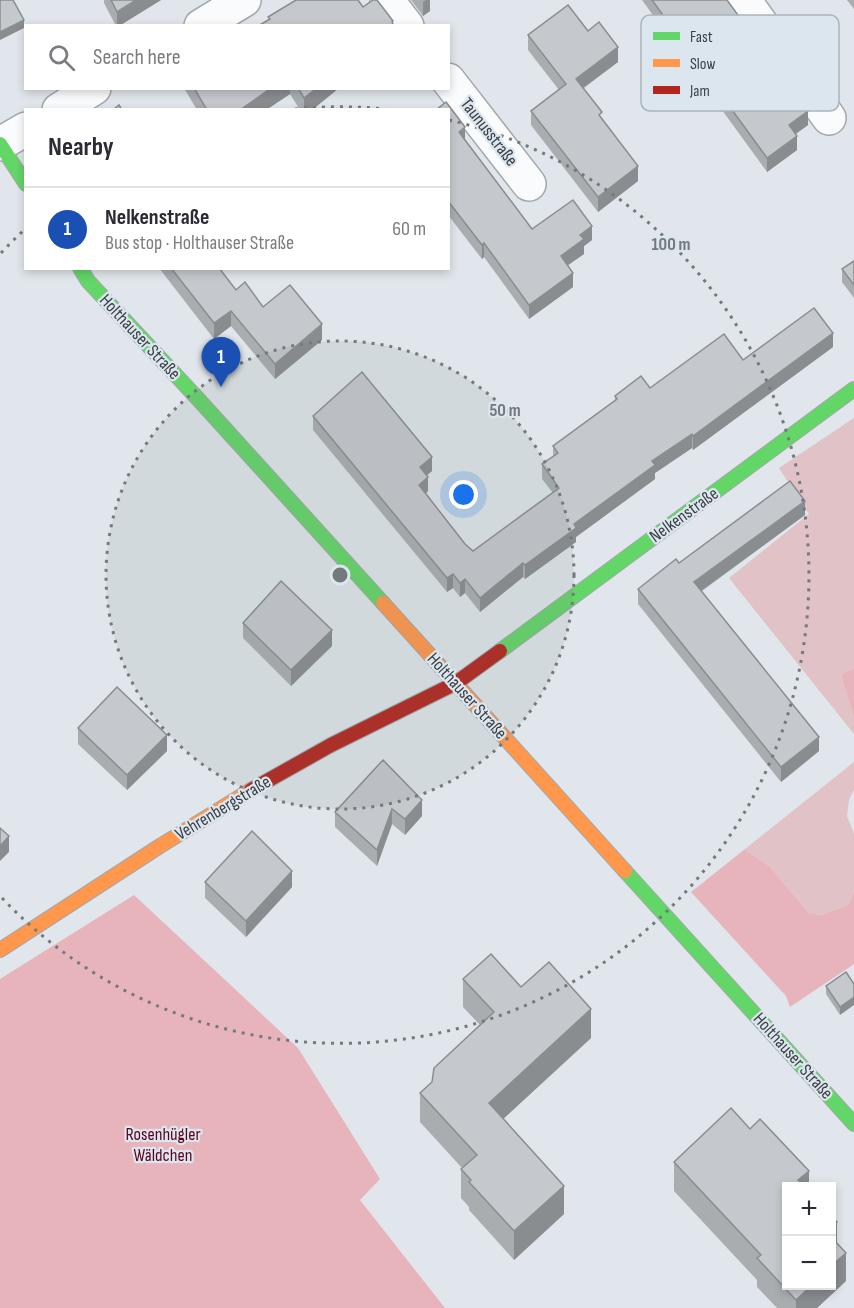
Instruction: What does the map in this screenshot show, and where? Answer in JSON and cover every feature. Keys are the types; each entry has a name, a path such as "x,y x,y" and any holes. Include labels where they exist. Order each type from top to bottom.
{"street":[{"path":"204,24 244,0"},
{"path":"387,0 405,24"},
{"path":"744,0 755,15"},
{"name":"Taunusstraße","path":"450,83 529,184"},
{"path":"62,108 91,90"},
{"path":"824,111 829,118"},
{"path":"24,130 0,144 24,181"},
{"name":"Holthauser Straße","path":"81,270 88,281 207,408 854,1124"},
{"name":"Nelkenstraße","path":"456,683 854,389"},
{"name":"Vehrenbergstraße","path":"0,950 128,866 258,785 393,713 456,683"}],"shaded area":[{"path":"854,418 854,668 841,675 854,718 854,734 729,578 809,514 779,468"},
{"path":"854,762 854,790 849,800 847,816 854,834 854,891 848,905 822,915 809,913 770,867 745,849"}],"green space":[{"path":"854,668 854,718 841,675"},
{"path":"745,849 770,867 809,913 822,915 848,905 854,891 854,964 790,1007 786,996 691,892"},
{"name":"Rosenhügler Wäldchen","path":"134,895 298,1048 380,1179 360,1200 445,1308 0,1308 0,979"}],"building":[{"path":"0,0 13,0 24,20 0,32"},
{"path":"111,0 136,0 117,12"},
{"path":"296,0 358,0 363,7 377,0 393,24 261,24 270,19 268,17"},
{"path":"652,0 727,0 738,15 663,15"},
{"path":"568,5 588,31 599,22 618,47 576,79 602,112 599,115 638,166 598,197 531,111 566,84 528,35"},
{"path":"195,90 268,90 243,108 206,108"},
{"path":"299,90 314,90 304,98"},
{"path":"446,102 465,127 459,132 532,229 573,200 592,226 580,235 584,239 561,256 573,273 529,305 484,243 482,245 450,204 450,108 438,108"},
{"path":"733,111 808,111 789,125 797,136 767,158"},
{"path":"854,261 854,285 842,269"},
{"path":"173,270 221,270 236,290 245,282 263,307 290,285 322,324 275,364 231,311 214,323"},
{"path":"814,308 833,333 693,436 692,434 652,461 655,465 574,524 576,528 525,565 523,563 480,598 465,579 460,583 453,574 447,578 313,416 362,372 432,457 420,467 428,477 419,485 473,551 559,488 542,464 558,453 553,446 617,399 615,396 641,376 650,388 724,334 743,360"},
{"path":"790,481 805,501 694,582 819,737 781,767 638,589 676,559 679,563"},
{"path":"281,581 332,630 291,670 243,623"},
{"path":"117,687 167,735 127,775 78,728"},
{"path":"383,760 422,800 405,819 392,809 377,850 335,812"},
{"path":"0,828 9,836 0,846"},
{"path":"252,831 292,871 246,921 205,882"},
{"path":"491,954 521,987 549,962 591,1009 489,1103 564,1186 514,1231 469,1182 471,1180 461,1169 477,1155 420,1093 432,1082 434,1068 494,1012 463,979"},
{"path":"846,972 854,984 854,997 840,1007 826,986"},
{"path":"731,1108 750,1129 760,1119 809,1171 798,1180 800,1182 782,1182 782,1285 757,1258 761,1255 674,1162"},
{"path":"836,1242 846,1253 836,1262"},
{"path":"787,1290 807,1290 796,1300"}],"traffic: fast":[{"path":"0,144 24,181"},
{"path":"81,270 88,281 383,603"},
{"path":"500,651 854,389"},
{"path":"625,871 854,1124"}],"traffic: slow":[{"path":"383,603 625,871"},
{"path":"0,950 251,790"}],"traffic: jam":[{"path":"251,790 331,745 456,683 500,651"}],"place":[{"name":"Nelkenstraße","path":"221,387"}]}
